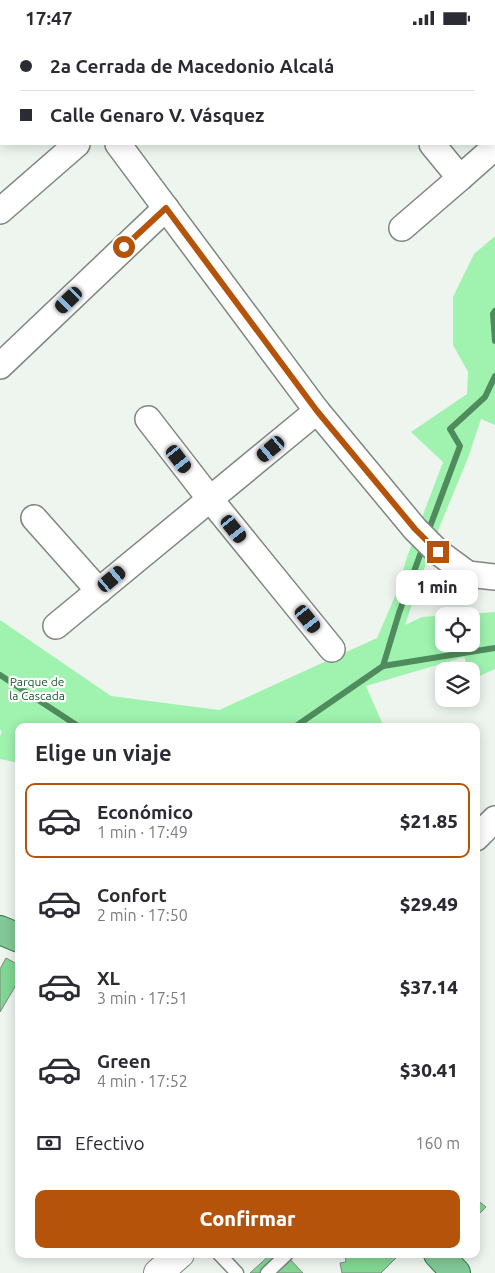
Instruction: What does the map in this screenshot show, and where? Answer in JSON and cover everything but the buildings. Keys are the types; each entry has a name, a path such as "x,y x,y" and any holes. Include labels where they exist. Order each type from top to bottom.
{"main road":[{"path":"0,930 15,936"},
{"path":"442,1258 456,1273"}],"street":[{"path":"0,211 76,145"},
{"path":"119,145 317,411 415,529 438,552 468,574 495,577"},
{"path":"433,145 460,178"},
{"path":"402,228 495,147"},
{"path":"0,366 166,208"},
{"path":"56,626 317,411"},
{"path":"148,419 210,499 332,649"},
{"path":"34,518 98,591"},
{"path":"480,834 495,819"},
{"path":"158,1273 175,1258"}],"lane":[{"path":"223,1258 237,1273"},
{"path":"267,1273 283,1258"}],"green space":[{"name":"Parque de la Cascada","path":"495,236 495,425 481,419 468,458 434,540 405,625 422,617 435,616 435,652 480,652 480,613 495,612 495,669 480,676 480,662 466,662 464,657 447,662 435,662 435,666 366,686 382,723 15,723 15,762 0,759 0,736 2,731 0,730 0,620 111,696 219,710 377,638 396,594 407,557 443,462 411,432 467,394 468,372 453,345 453,297 474,254"}],"waterway":[{"path":"495,311 493,314 495,341"},
{"path":"428,532 460,446 450,429 485,397 495,376"},
{"path":"383,666 399,613 424,544"},
{"path":"300,723 383,666 495,648"},
{"path":"0,675 73,723"}],"route":[{"path":"124,247 166,208 317,411 415,529 438,552"}]}
